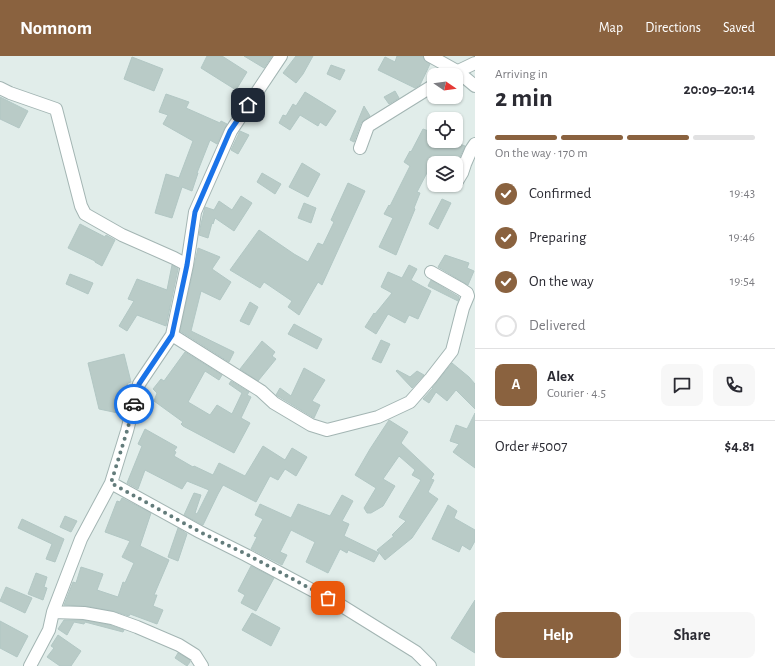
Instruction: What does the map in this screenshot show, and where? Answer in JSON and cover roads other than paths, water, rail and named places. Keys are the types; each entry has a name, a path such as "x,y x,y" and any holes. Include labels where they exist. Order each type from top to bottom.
{"street":[{"path":"30,666 49,630 53,612 81,539 111,483 127,431 139,384 172,335 187,265 195,212 230,131 281,56"},
{"path":"430,56 447,68"},
{"path":"463,69 475,63"},
{"path":"463,79 475,86"},
{"path":"0,88 56,109 81,206 85,214 122,235 187,265"},
{"path":"360,148 368,126 427,89"},
{"path":"463,170 475,144"},
{"path":"172,335 261,391 274,403 311,425 327,430 378,416 410,402 452,351 462,308 468,296 462,289 430,272"},
{"path":"111,483 200,532 246,554 342,606 416,652 430,666"},
{"path":"53,612 84,613 112,618 137,627 179,645 195,655 202,666"}]}
